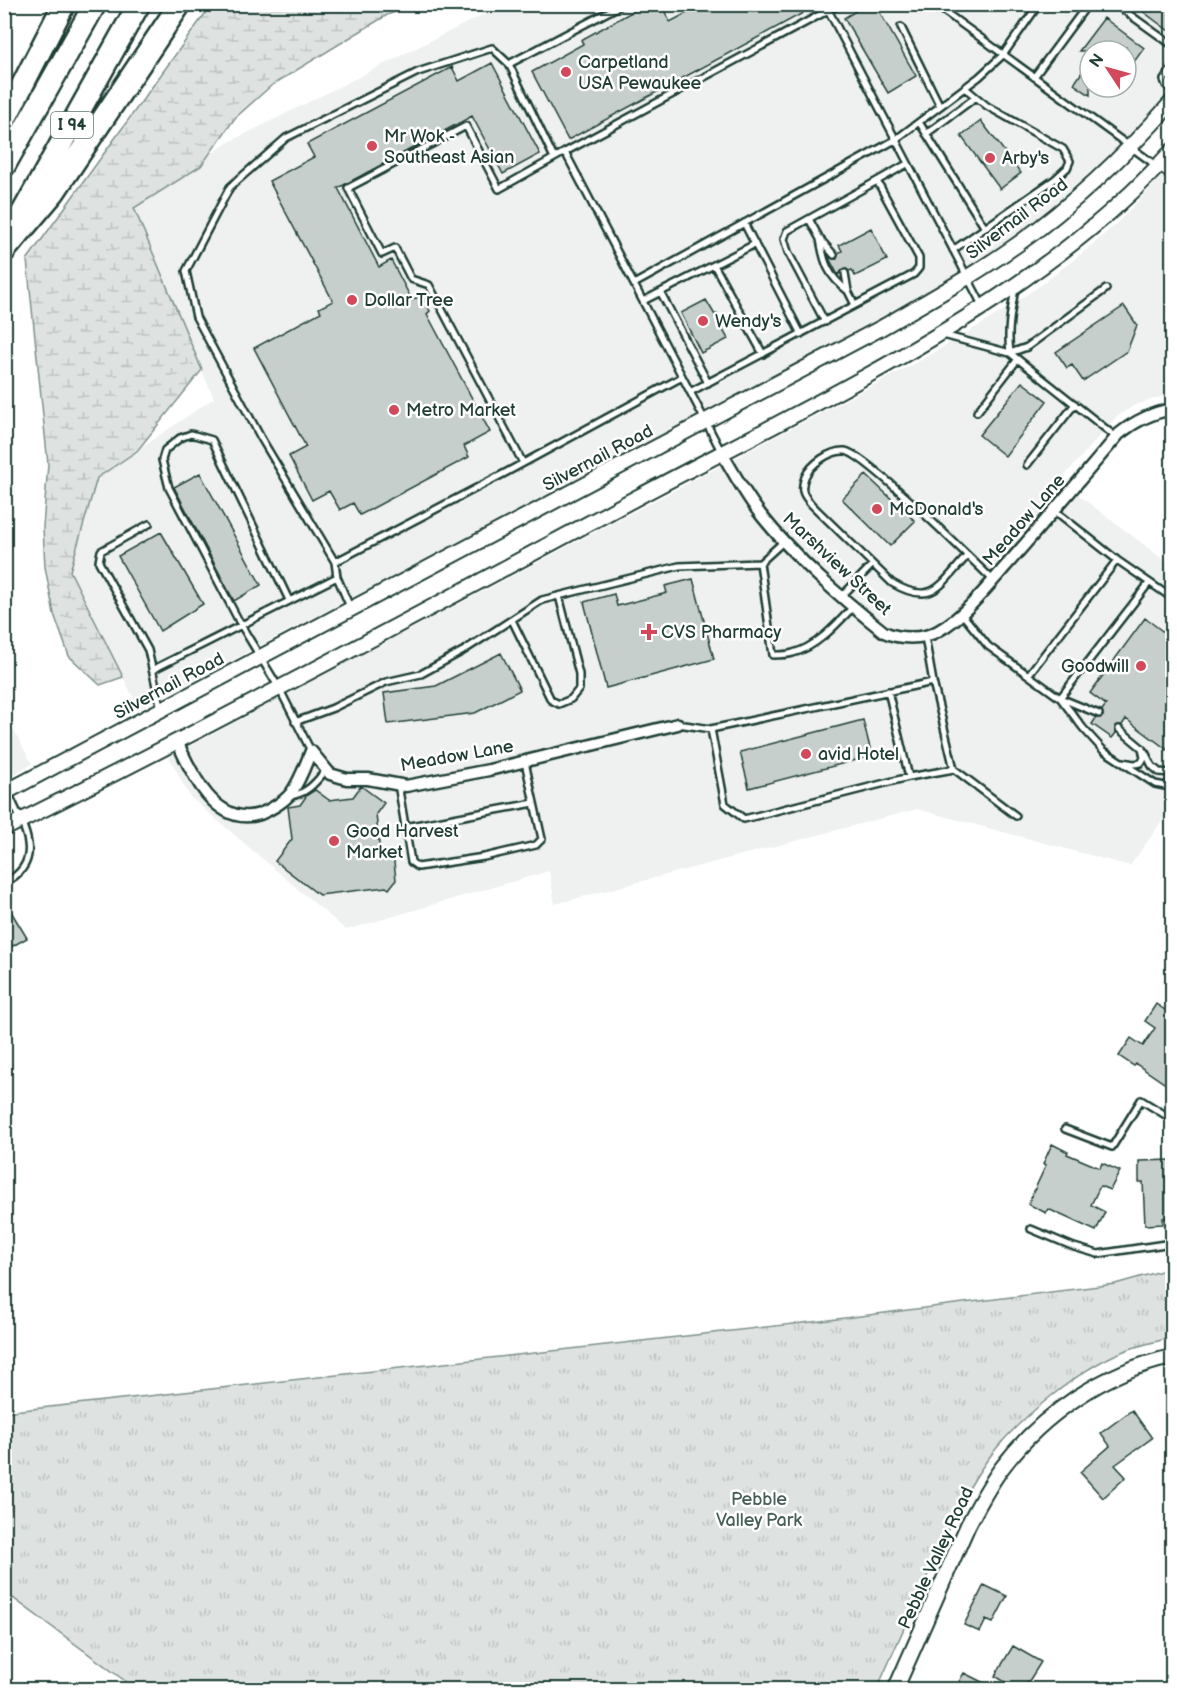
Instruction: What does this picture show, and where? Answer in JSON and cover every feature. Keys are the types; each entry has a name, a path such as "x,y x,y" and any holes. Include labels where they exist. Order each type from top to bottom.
{"highway":[{"path":"4,121 64,4"},
{"name":"I 94","path":"4,166 95,4"},
{"name":"I 94","path":"4,248 139,4"},
{"path":"4,248 54,192 180,4"}],"street":[{"name":"Silvernail Road","path":"6,791 882,328 968,278 1058,213 1131,147 1173,102"},
{"path":"4,829 279,688 890,365 1055,259 1130,196 1173,151"},
{"name":"Meadow Lane","path":"924,637 943,628 993,580 1116,437 1133,423 1150,414 1173,409"},
{"name":"Marshview Street","path":"722,453 743,490 761,515 784,541 842,596 884,632 893,636 924,637"},
{"name":"Meadow Lane","path":"311,752 330,774 347,779 406,786 525,761 678,724"},
{"path":"177,741 191,773 214,803 243,816 253,816 268,811 289,796 311,752"},
{"name":"Pebble Valley Road","path":"895,1689 968,1525 981,1499 1009,1459 1024,1442 1061,1409 1089,1390 1127,1371 1173,1357"}],"lane":[{"path":"509,64 623,4"},
{"path":"825,4 983,306"},
{"path":"523,463 429,285 411,279 395,248 382,254 348,188 466,126 499,189 840,4"},
{"path":"934,4 1173,177"},
{"path":"634,284 895,140 979,77 1002,55 1039,4"},
{"path":"1034,77 1088,4"},
{"path":"1115,4 1173,45"},
{"path":"902,27 940,106"},
{"path":"351,609 337,576 335,562 261,438 196,317 186,271 230,187 286,138 418,72 492,48 509,64 554,158"},
{"path":"1173,68 1164,80 1166,86 1173,90"},
{"path":"953,250 1055,179 1067,168 1070,161 1063,150 987,106 965,88"},
{"path":"926,134 976,97"},
{"path":"919,122 985,228"},
{"path":"565,152 722,453"},
{"path":"825,322 788,252 784,239 787,231 908,164"},
{"path":"690,392 914,274 919,268 919,258 877,181"},
{"path":"809,219 820,239 834,255"},
{"path":"744,223 801,334"},
{"path":"820,239 823,261 834,281 848,291"},
{"path":"643,301 754,244"},
{"path":"714,265 763,354"},
{"path":"845,273 848,291 855,305"},
{"path":"1010,352 1009,321 1017,284"},
{"path":"1010,352 1028,347 1106,289"},
{"path":"661,293 708,383"},
{"path":"939,334 1010,352 1116,437"},
{"path":"977,412 1018,359"},
{"path":"335,562 682,376"},
{"path":"1027,465 1075,404"},
{"path":"290,600 212,440 191,434 180,438 165,450 162,460 170,488 242,625 279,688 311,752"},
{"path":"967,556 939,587 923,594 905,591 872,565 812,505 803,494 801,487 811,467 824,457 846,451 866,462 993,580"},
{"path":"1054,510 1117,560 1173,598"},
{"path":"149,524 101,551 99,562 148,651 161,710"},
{"path":"295,722 333,708 386,682 421,674 463,651 542,600 679,566 759,563 784,541"},
{"path":"1029,674 1117,560"},
{"path":"759,563 773,655 794,653 811,645 854,606"},
{"path":"842,596 872,565"},
{"path":"152,669 337,576"},
{"path":"1060,698 1149,582"},
{"path":"512,620 551,700 560,704 571,699 579,689 579,674 559,596"},
{"path":"961,613 988,646 1060,698 1103,750 1155,784 1165,786 1173,781"},
{"path":"924,637 954,769 1016,816"},
{"path":"678,724 711,729 933,682"},
{"path":"888,691 909,777"},
{"path":"1060,698 1099,714"},
{"path":"711,729 725,804 744,819 909,777 954,769"},
{"path":"1119,729 1142,748 1152,766 1159,772 1173,772"},
{"path":"1121,761 1141,763 1144,758 1142,748"},
{"path":"398,784 411,862 418,867 484,857 536,845 542,839 525,761"},
{"path":"289,796 301,794 314,785 327,770"},
{"path":"4,883 17,876 28,860 29,842 6,791"},
{"path":"405,827 534,803"},
{"path":"1065,1128 1112,1147 1141,1100 1173,1119"},
{"path":"1031,1229 1074,1247 1098,1254 1173,1243"}],"shaded area":[{"path":"502,5 1172,5 1172,91 1113,152 1048,211 1018,234 924,298 139,709 70,571 97,478 214,398 130,211 227,143"},
{"path":"1172,166 1172,397 1161,397 1135,405 1116,417 1060,481 1172,566 1172,807 1130,866 917,809 555,904 549,871 346,930 190,797 169,757 921,360 987,321 1041,285 1080,255 1114,226"},
{"path":"4,712 32,764 5,779 4,779"}],"green space":[{"path":"212,4 415,5 387,15 272,85 235,118 201,166 134,208 202,370 137,451 97,478 70,571 123,677 100,685 69,656 54,614 45,567 43,527 48,464 27,260"},
{"name":"Pebble Valley Park","path":"1172,1268 1172,1337 1124,1351 1076,1377 1032,1412 991,1455 969,1488 949,1527 877,1689 136,1689 5,1592 5,1412 821,1321 1115,1284"}],"building":[{"path":"646,4 661,4 670,22 704,4 799,4 803,13 568,140 532,72 583,44 581,40"},
{"path":"867,4 875,4 916,76 888,93 844,18"},
{"path":"1133,4 1173,4 1173,34"},
{"path":"1104,18 1132,39 1088,39"},
{"path":"1138,44 1144,48 1138,56"},
{"path":"492,63 540,154 503,174 472,116 338,188 379,267 391,260 412,300 422,295 430,311 427,314 490,432 464,446 469,457 360,515 353,503 340,510 329,491 312,500 289,456 306,447 254,348 321,312 319,308 333,301 269,181 314,157 307,144 452,67 459,81"},
{"name":"Arby's","path":"981,121 1021,173 1000,189 961,136"},
{"path":"871,228 887,260 855,276 852,270 845,268 838,275 829,258 837,259 838,253 842,251 839,245"},
{"name":"Wendy's","path":"706,300 725,327 722,328 728,339 701,353 681,313"},
{"path":"1124,306 1137,325 1127,351 1083,381 1072,365 1067,368 1056,352"},
{"path":"1022,382 1047,401 1005,456 979,435"},
{"path":"200,473 261,585 234,601 174,487"},
{"name":"McDonald's","path":"866,475 915,521 890,546 842,499"},
{"path":"161,532 203,604 160,631 118,556"},
{"name":"CVS Pharmacy","path":"693,579 714,659 606,688 584,602 614,594 617,606 667,593 665,586"},
{"name":"Goodwill","path":"1145,618 1173,639 1173,704 1167,712 1173,716 1173,754 1126,719 1122,725 1115,726 1116,733 1112,738 1092,724 1096,718 1103,716 1102,710 1106,705 1090,693"},
{"path":"501,653 520,690 475,713 388,724 384,693 436,686"},
{"name":"avid Hotel","path":"863,720 872,756 749,788 740,752"},
{"name":"Good Harvest Market","path":"361,786 384,803 376,814 380,854 393,853 396,880 389,889 386,887 319,895 275,861 292,839 288,807 300,805 307,795 315,790 329,800 353,797"},
{"path":"4,900 27,938 4,951"},
{"path":"1156,1004 1171,1014 1168,1019 1173,1021 1173,1089 1136,1064 1134,1066 1119,1056 1131,1038 1143,1046 1155,1028 1145,1021"},
{"path":"1052,1144 1068,1152 1067,1154 1100,1168 1102,1163 1120,1171 1110,1190 1100,1186 1091,1205 1105,1212 1096,1231 1048,1209 1046,1213 1028,1204 1046,1165 1043,1164"},
{"path":"1173,1160 1173,1217 1163,1218 1163,1224 1145,1225 1143,1182 1139,1182 1139,1161"},
{"path":"1132,1410 1152,1438 1115,1465 1126,1477 1103,1498 1080,1472 1110,1446 1101,1433"},
{"path":"984,1585 1007,1596 993,1623 986,1620 980,1632 964,1625"},
{"path":"1013,1646 1041,1662 1024,1689 1017,1689 995,1676"},
{"path":"964,1673 996,1689 955,1689"}],"place":[{"name":"Carpetland USA Pewaukee","path":"566,72"},
{"name":"Mr Wok - Southeast Asian","path":"372,146"},
{"name":"Arby's","path":"990,158"},
{"name":"Dollar Tree","path":"352,300"},
{"name":"Wendy's","path":"703,321"},
{"name":"Metro Market","path":"394,410"},
{"name":"McDonald's","path":"877,509"},
{"name":"CVS Pharmacy","path":"649,632"},
{"name":"Goodwill","path":"1141,666"},
{"name":"avid Hotel","path":"806,754"},
{"name":"Good Harvest Market","path":"334,841"}]}
